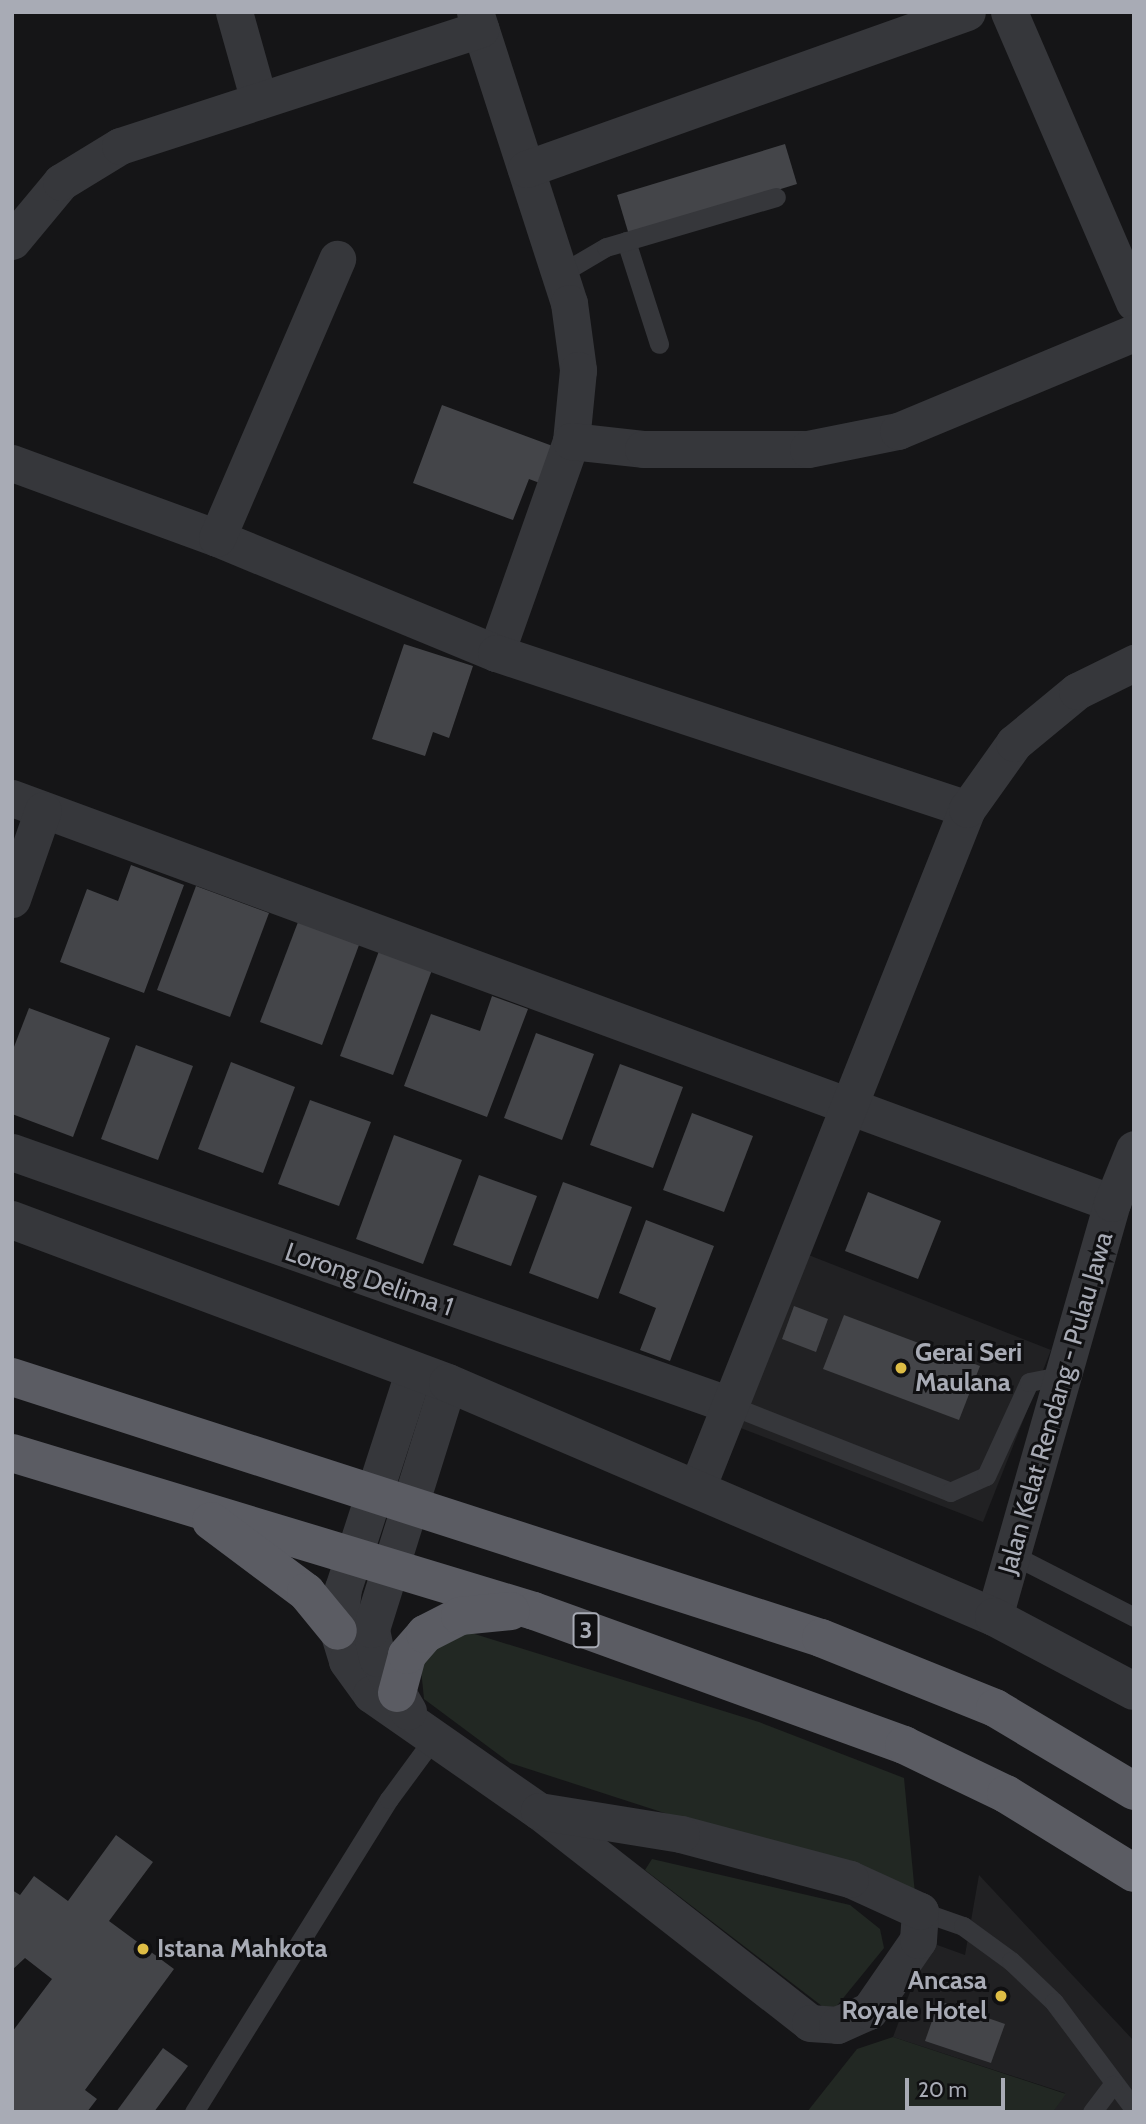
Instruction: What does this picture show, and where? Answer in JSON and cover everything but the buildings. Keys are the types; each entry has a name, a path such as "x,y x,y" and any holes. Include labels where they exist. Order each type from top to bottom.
{"highway":[{"path":"12,1377 410,1500 908,1672 995,1708 1134,1791"},
{"name":"3","path":"12,1453 371,1558 534,1611 904,1745 1006,1794 1134,1873"},
{"path":"180,1501 306,1592 338,1631"},
{"path":"415,1716 412,1647 442,1622 483,1611 534,1611"}],"street":[{"path":"234,12 259,102"},
{"path":"526,169 967,12"},
{"path":"1009,12 1134,302"},
{"path":"12,241 61,182 120,146 259,102 478,20 559,274 579,370 571,441 496,653"},
{"path":"217,538 337,259"},
{"path":"571,441 643,449 808,449 898,431 1134,333"},
{"path":"12,463 217,538 496,653 967,809"},
{"path":"697,1488 727,1404 967,809 1014,743 1077,691 1134,663"},
{"path":"12,900 28,804 847,1108 1112,1203"},
{"name":"Jalan Kelat Rendang - Pulau Jawa","path":"994,1618 1016,1556 1063,1375 1112,1203 1134,1149"},
{"name":"Lorong Delima 1","path":"12,1152 727,1404"},
{"path":"12,1220 431,1377 697,1488 994,1618 1134,1692"},
{"path":"415,1716 372,1643 371,1558 374,1489 431,1377"},
{"path":"431,1377 410,1500 371,1558 338,1631 347,1661 371,1694 415,1716 810,2023 837,2025 869,2011 918,1940 920,1911 850,1880 754,1853 539,1811"}],"lane":[{"path":"559,274 626,241 776,197"},
{"path":"626,241 659,344"},
{"path":"727,1404 950,1492 986,1476 1029,1382 1063,1375"},
{"path":"1016,1556 1134,1617"},
{"path":"194,2112 389,1799 415,1716"},
{"path":"920,1911 963,1926 1011,1961 1054,2002 1112,2085 1134,2109"},
{"path":"1092,2112 1112,2085"}],"shaded area":[{"path":"806,1254 1051,1350 983,1522 738,1427"},
{"path":"465,1631 759,1722 904,1778 915,1894 510,1763 424,1699 421,1669 434,1645"},
{"path":"652,1859 850,1905 880,1929 884,1948 831,2013 645,1870"},
{"name":"Ancasa Royale Hotel","path":"979,1875 1134,2041 1134,2112 1053,2112 1065,2093 893,2037 929,1942 965,1955"},
{"path":"893,2037 1066,2094 1053,2112 807,2112 857,2049"}],"place":[{"name":"Gerai Seri Maulana","path":"901,1368"},
{"name":"Istana Mahkota","path":"143,1949"},
{"name":"Ancasa Royale Hotel","path":"1001,1996"}]}
